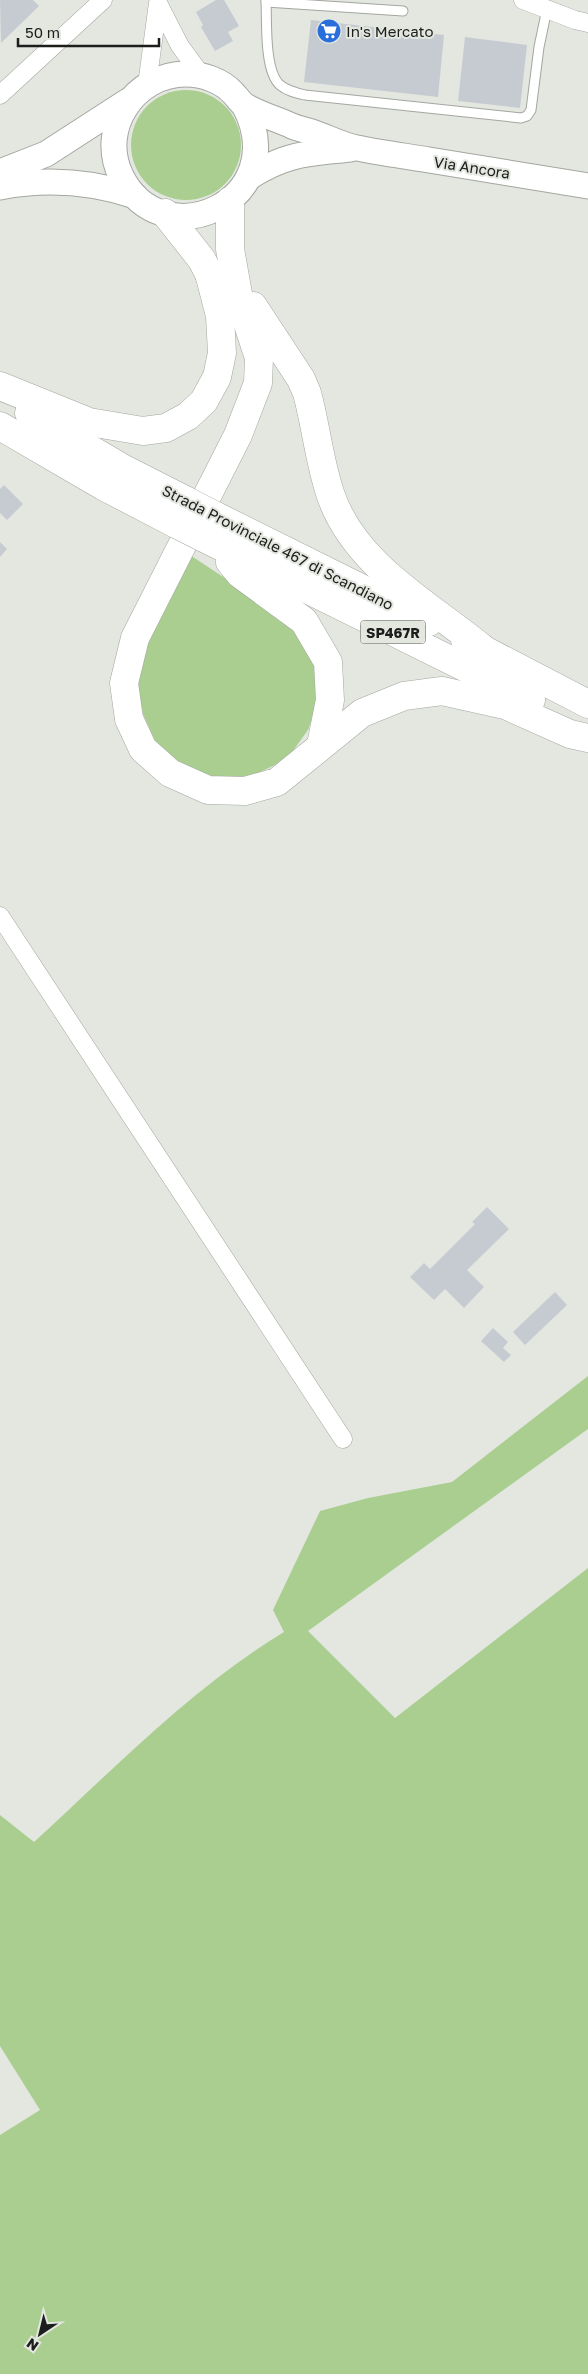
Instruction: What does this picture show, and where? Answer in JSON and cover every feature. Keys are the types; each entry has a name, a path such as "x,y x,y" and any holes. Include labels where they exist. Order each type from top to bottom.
{"main road":[{"path":"0,172 46,154 138,92 173,75 202,76 225,87 244,105 296,128 356,148"},
{"path":"138,92 118,120 114,155 121,177 135,196 149,206 165,213 182,216 199,215 215,210 230,201 248,178 273,162 290,156 356,148"},
{"path":"244,105 255,133 255,156 248,178"},
{"name":"Via Ancora","path":"356,148 588,186"},
{"path":"0,187 26,182 64,181 109,188 135,196"},
{"path":"230,201 230,249 238,294 259,358 258,383 242,422 136,638 124,683 129,719 144,749 170,773 208,790 245,791 277,782 321,744 362,714 404,696 442,691 505,705 570,734 588,738"},
{"path":"165,213 202,260 232,315 243,348 246,380 242,422"},
{"path":"230,249 259,317 301,378 307,393 330,493 344,525 371,560 482,648"},
{"path":"0,386 89,422 144,431 166,428 188,416 204,401 218,377 222,353 220,316 210,277"},
{"name":"Strada Provinciale 467 di Scandiano","path":"0,396 124,469 210,532 588,729"},
{"name":"Strada Provinciale 467 di Scandiano","path":"0,426 102,486 182,512"},
{"path":"210,532 240,574 304,621 328,662 330,700 321,744"},
{"name":"Strada Provinciale 467 di Scandiano","path":"210,532 482,648 588,704"}],"street":[{"path":"0,96 103,0"},
{"path":"523,0 588,23"},
{"path":"158,2 180,46 202,76"},
{"path":"138,92 158,2"},
{"path":"0,916 343,1439"}],"lane":[{"path":"403,11 266,1 270,71 278,83 288,91 305,95 521,118 527,116 530,110 539,47 547,10"}],"green space":[{"path":"186,90 207,94 225,106 237,124 241,145 237,166 225,184 207,196 186,200 165,196 147,184 135,166 131,145 135,124 147,106 165,94"},
{"path":"190,555 300,628 315,664 320,696 308,730 287,759 254,775 219,780 185,769 157,745 143,714 136,682 148,644"},
{"path":"588,1376 588,1429 308,1631 395,1718 588,1568 588,2374 0,2374 0,2135 40,2110 0,2046 0,1815 34,1842 185,1704 250,1654 284,1632 273,1610 320,1511 368,1498 452,1482"}],"building":[{"path":"0,0 33,0 39,6 1,43"},
{"path":"216,0 224,0 239,26 228,32 233,41 215,51 201,27 203,25 196,12"},
{"path":"311,20 444,35 438,97 304,82"},
{"path":"465,37 527,45 520,108 458,101"},
{"path":"4,485 23,504 7,520 0,513 0,489"},
{"path":"0,542 7,549 0,557"},
{"path":"487,1207 509,1229 467,1270 484,1287 464,1308 445,1289 434,1300 410,1277 424,1263 430,1269 475,1224 472,1222"},
{"path":"555,1292 567,1305 525,1345 513,1332"},
{"path":"493,1328 508,1342 503,1348 511,1355 504,1362 481,1341"}],"place":[{"name":"In's Mercato","path":"329,31"}]}
